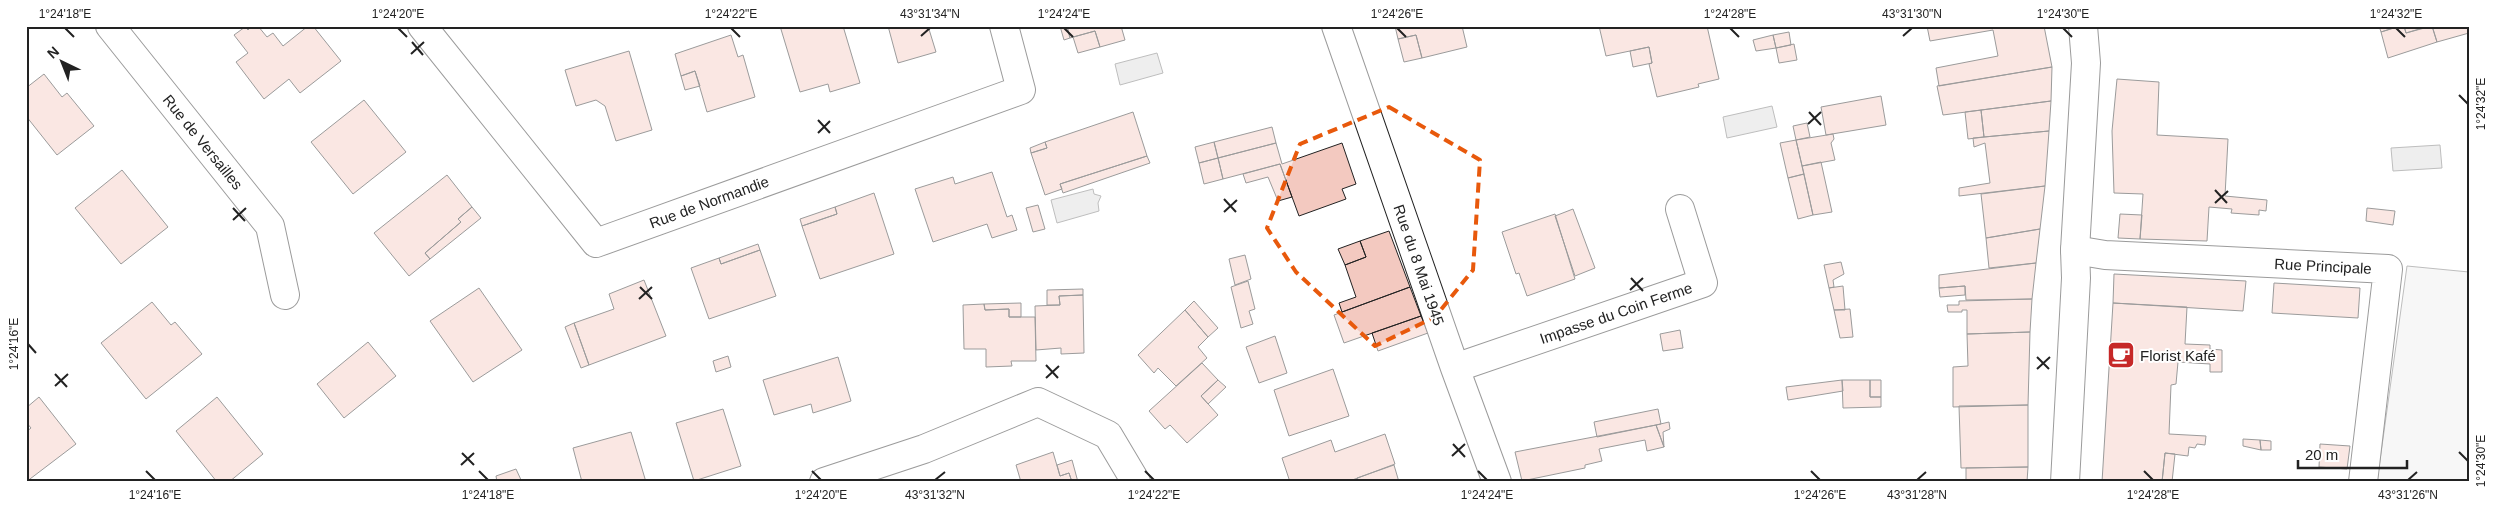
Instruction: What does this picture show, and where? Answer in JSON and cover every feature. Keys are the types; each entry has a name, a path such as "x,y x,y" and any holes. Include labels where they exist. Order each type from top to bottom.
{"street":[{"name":"Rue de Versailles","path":"110,26 270,226 284,296"},
{"name":"Rue de Normandie","path":"422,26 596,243 1021,90 1004,26"},
{"path":"2065,482 2076,278 2075,250 2086,63 2083,26"},
{"path":"2086,63 2099,26"},
{"name":"Rue du 8 Mai 1945","path":"1340,36 1455,368 1498,482"},
{"name":"Impasse du Coin Ferme","path":"1455,368 1703,283 1680,208"},
{"name":"Rue Principale","path":"2075,250 2105,255 2388,269 2362,482"},
{"path":"824,482 924,449 1038,402 1108,435 1136,482"}],"highlighted area":[{"path":"1389,107 1480,160 1473,270 1435,317 1375,346 1296,272 1267,228 1300,144"}],"shaded area":[{"path":"1157,53 1163,73 1120,85 1115,64"},
{"path":"1772,106 1777,127 1727,138 1723,117"},
{"path":"2440,145 2442,168 2393,171 2391,148"},
{"path":"1093,189 1094,194 1101,196 1098,203 1099,211 1057,223 1051,200"},
{"path":"2407,266 2469,272 2469,482 2377,482"}],"building":[{"path":"252,26 258,26 267,37 273,33 283,46 308,26 313,26 341,61 300,93 289,79 264,99 236,62 248,53 234,35 245,27 248,30"},
{"path":"780,26 843,26 860,83 830,92 828,84 800,92"},
{"path":"888,26 928,26 936,52 898,63"},
{"path":"1060,26 1067,26 1070,38 1064,40"},
{"path":"1067,26 1121,26 1125,40 1100,47 1095,31 1070,38"},
{"path":"1395,26 1462,26 1467,47 1422,58 1416,35 1398,39"},
{"path":"1599,26 1707,26 1719,79 1698,84 1699,87 1657,97 1649,64 1652,63 1649,47 1606,56"},
{"path":"1927,26 2044,26 2052,67 1939,86 1936,68 1998,56 1993,30 1930,41"},
{"path":"2379,26 2400,26 2381,32"},
{"path":"2404,26 2406,33 2432,26 2437,42 2388,58 2381,32"},
{"path":"2404,26 2429,26 2406,33"},
{"path":"2432,26 2468,26 2469,33 2437,42"},
{"path":"1095,31 1100,47 1078,53 1073,37"},
{"path":"1789,32 1791,45 1776,48 1773,35"},
{"path":"731,35 738,57 743,55 755,97 707,112 695,71 681,76 675,54"},
{"path":"1416,35 1422,58 1404,62 1398,39"},
{"path":"1773,35 1776,48 1756,51 1753,40"},
{"path":"1794,44 1797,60 1779,63 1776,48"},
{"path":"1649,47 1652,63 1633,67 1630,51"},
{"path":"629,51 652,130 616,141 605,106 596,100 576,106 565,70"},
{"path":"2052,67 2051,101 1943,115 1937,86"},
{"path":"695,71 700,86 685,90 681,76"},
{"path":"44,74 62,97 67,93 94,126 57,155 26,116 26,88"},
{"path":"2117,79 2159,82 2157,135 2228,139 2225,196 2267,200 2266,211 2259,210 2259,215 2231,213 2232,209 2209,207 2207,241 2140,239 2143,194 2114,193 2112,131"},
{"path":"1881,96 1886,125 1826,135 1821,107"},
{"path":"364,100 406,152 353,194 311,142"},
{"path":"2051,101 2049,131 1984,137 1981,110"},
{"path":"1981,110 1984,137 1968,139 1965,112"},
{"path":"1133,112 1147,156 1060,184 1062,189 1045,195 1031,153 1047,148 1045,142"},
{"path":"1807,123 1810,137 1796,140 1793,126"},
{"path":"1272,127 1276,143 1218,158 1214,142"},
{"path":"2049,131 2045,186 1959,196 1959,188 1990,183 1985,143 1974,147 1973,138"},
{"path":"1833,134 1834,139 1831,143 1835,160 1802,166 1796,140"},
{"path":"1796,140 1804,174 1788,178 1780,143"},
{"path":"1045,142 1047,148 1031,153 1030,148"},
{"path":"1214,142 1218,158 1199,163 1195,147"},
{"path":"1276,143 1282,164 1342,143 1356,184 1342,189 1346,199 1299,216 1280,164 1223,179 1218,158"},
{"path":"1147,156 1150,163 1063,193 1060,184"},
{"path":"1218,158 1223,179 1204,184 1199,163"},
{"path":"1821,162 1832,212 1813,215 1802,166"},
{"path":"1280,164 1292,197 1278,201 1268,177 1246,183 1243,174"},
{"path":"122,170 168,227 121,264 75,208"},
{"path":"992,172 1007,217 1012,215 1017,230 992,238 987,224 933,242 915,189 953,177 955,184"},
{"path":"1804,174 1813,215 1798,219 1788,178"},
{"path":"447,175 472,207 458,219 461,222 425,253 430,259 409,276 374,233"},
{"path":"2045,186 2040,229 1986,238 1981,194"},
{"path":"874,193 894,254 820,279 802,226 837,214 835,207"},
{"path":"1038,205 1045,229 1033,232 1026,208"},
{"path":"472,207 481,218 430,259 425,253 461,222 458,219"},
{"path":"835,207 837,214 802,226 800,219"},
{"path":"2367,208 2395,211 2393,225 2366,221"},
{"path":"1573,209 1595,268 1575,276 1555,216"},
{"path":"1555,214 1575,279 1527,296 1519,273 1516,274 1502,232"},
{"path":"2120,214 2142,215 2140,239 2118,238"},
{"path":"2040,229 2036,263 1989,268 1986,238"},
{"path":"1389,231 1410,287 1342,312 1339,303 1356,297 1345,265 1366,257 1360,241"},
{"path":"1360,241 1366,257 1345,265 1338,249"},
{"path":"758,244 760,250 721,264 719,258"},
{"path":"760,250 776,296 709,319 691,268 719,258 721,264"},
{"path":"1245,255 1251,279 1235,285 1229,259"},
{"path":"1841,262 1844,274 1833,280 1834,287 1829,288 1824,265"},
{"path":"2036,263 2032,299 1966,300 1965,286 1939,288 1939,275"},
{"path":"2114,274 2246,281 2243,311 2113,303"},
{"path":"644,280 666,336 589,365 574,323 614,309 609,294"},
{"path":"1248,281 1255,309 1249,311 1253,324 1241,328 1231,287"},
{"path":"2274,283 2360,288 2358,318 2272,313"},
{"path":"1843,286 1845,310 1834,310 1829,288"},
{"path":"1965,286 1965,295 1940,297 1939,288"},
{"path":"1410,287 1421,316 1344,343 1334,315"},
{"path":"479,288 522,350 473,382 430,321"},
{"path":"1083,289 1083,295 1059,296 1060,305 1047,305 1047,290"},
{"path":"1083,295 1084,353 1061,354 1061,348 1036,350 1035,306 1060,305 1059,296"},
{"path":"2032,299 2030,332 1967,334 1967,310 1948,312 1947,305 1959,305 1959,301"},
{"path":"1194,301 1218,328 1208,337 1185,310"},
{"path":"152,302 171,325 175,322 202,354 146,399 101,343"},
{"path":"1021,303 1021,317 1009,317 1009,309 985,310 984,304"},
{"path":"2113,303 2187,307 2185,344 2210,345 2210,349 2222,350 2222,372 2210,372 2210,364 2178,362 2176,384 2171,385 2169,434 2206,436 2205,445 2197,444 2195,448 2189,447 2188,456 2165,453 2162,482 2102,482"},
{"path":"984,304 985,310 1009,309 1009,317 1035,317 1036,361 1011,361 1012,366 986,367 986,349 964,349 963,305"},
{"path":"1850,309 1853,337 1840,338 1834,310"},
{"path":"1185,310 1208,337 1198,347 1207,358 1176,386 1158,368 1154,373 1138,355"},
{"path":"1421,316 1428,333 1378,351 1372,333"},
{"path":"574,323 589,365 581,368 565,327"},
{"path":"1680,330 1683,348 1663,351 1660,334"},
{"path":"2030,332 2028,405 1953,407 1953,367 1968,366 1967,334"},
{"path":"1275,336 1287,373 1259,383 1246,347"},
{"path":"368,342 396,376 344,418 317,384"},
{"path":"728,356 731,367 716,372 713,361"},
{"path":"838,357 851,401 813,413 811,404 774,415 763,380"},
{"path":"1202,363 1218,380 1201,396 1218,415 1187,443 1170,425 1165,429 1149,411"},
{"path":"1333,369 1349,416 1289,436 1274,390"},
{"path":"1218,380 1226,387 1208,404 1201,396"},
{"path":"1842,380 1843,391 1788,400 1786,387"},
{"path":"1842,380 1870,380 1870,397 1881,397 1881,407 1843,408"},
{"path":"1870,380 1881,380 1881,397 1870,397"},
{"path":"39,397 76,444 26,482 26,432 31,428 26,422 26,408"},
{"path":"217,397 263,454 229,482 217,482 176,431"},
{"path":"2028,405 2028,467 1961,468 1959,406"},
{"path":"723,409 741,466 694,481 676,423"},
{"path":"1658,409 1661,424 1597,437 1594,422"},
{"path":"1669,422 1670,429 1663,432 1664,447 1656,425"},
{"path":"1656,425 1664,447 1647,451 1645,440 1599,449 1602,461 1585,465 1585,468 1522,481 1515,452"},
{"path":"631,432 646,482 582,482 573,448"},
{"path":"1385,434 1395,464 1347,482 1290,482 1282,458 1331,440 1335,452"},
{"path":"2243,439 2260,440 2261,450 2243,446"},
{"path":"2260,440 2271,441 2271,450 2261,450"},
{"path":"2320,444 2350,446 2347,469 2319,467"},
{"path":"1053,452 1060,476 1069,473 1072,482 1021,482 1016,465"},
{"path":"2165,453 2175,454 2172,482 2162,482"},
{"path":"1072,460 1078,482 1072,482 1069,473 1060,476 1057,465"},
{"path":"1394,465 1399,482 1359,482 1357,478"},
{"path":"2028,467 2027,482 1966,482 1966,468"},
{"path":"516,469 522,482 497,482 496,476"}],"place":[{"name":"Florist Kafé","path":"2121,355"}]}
